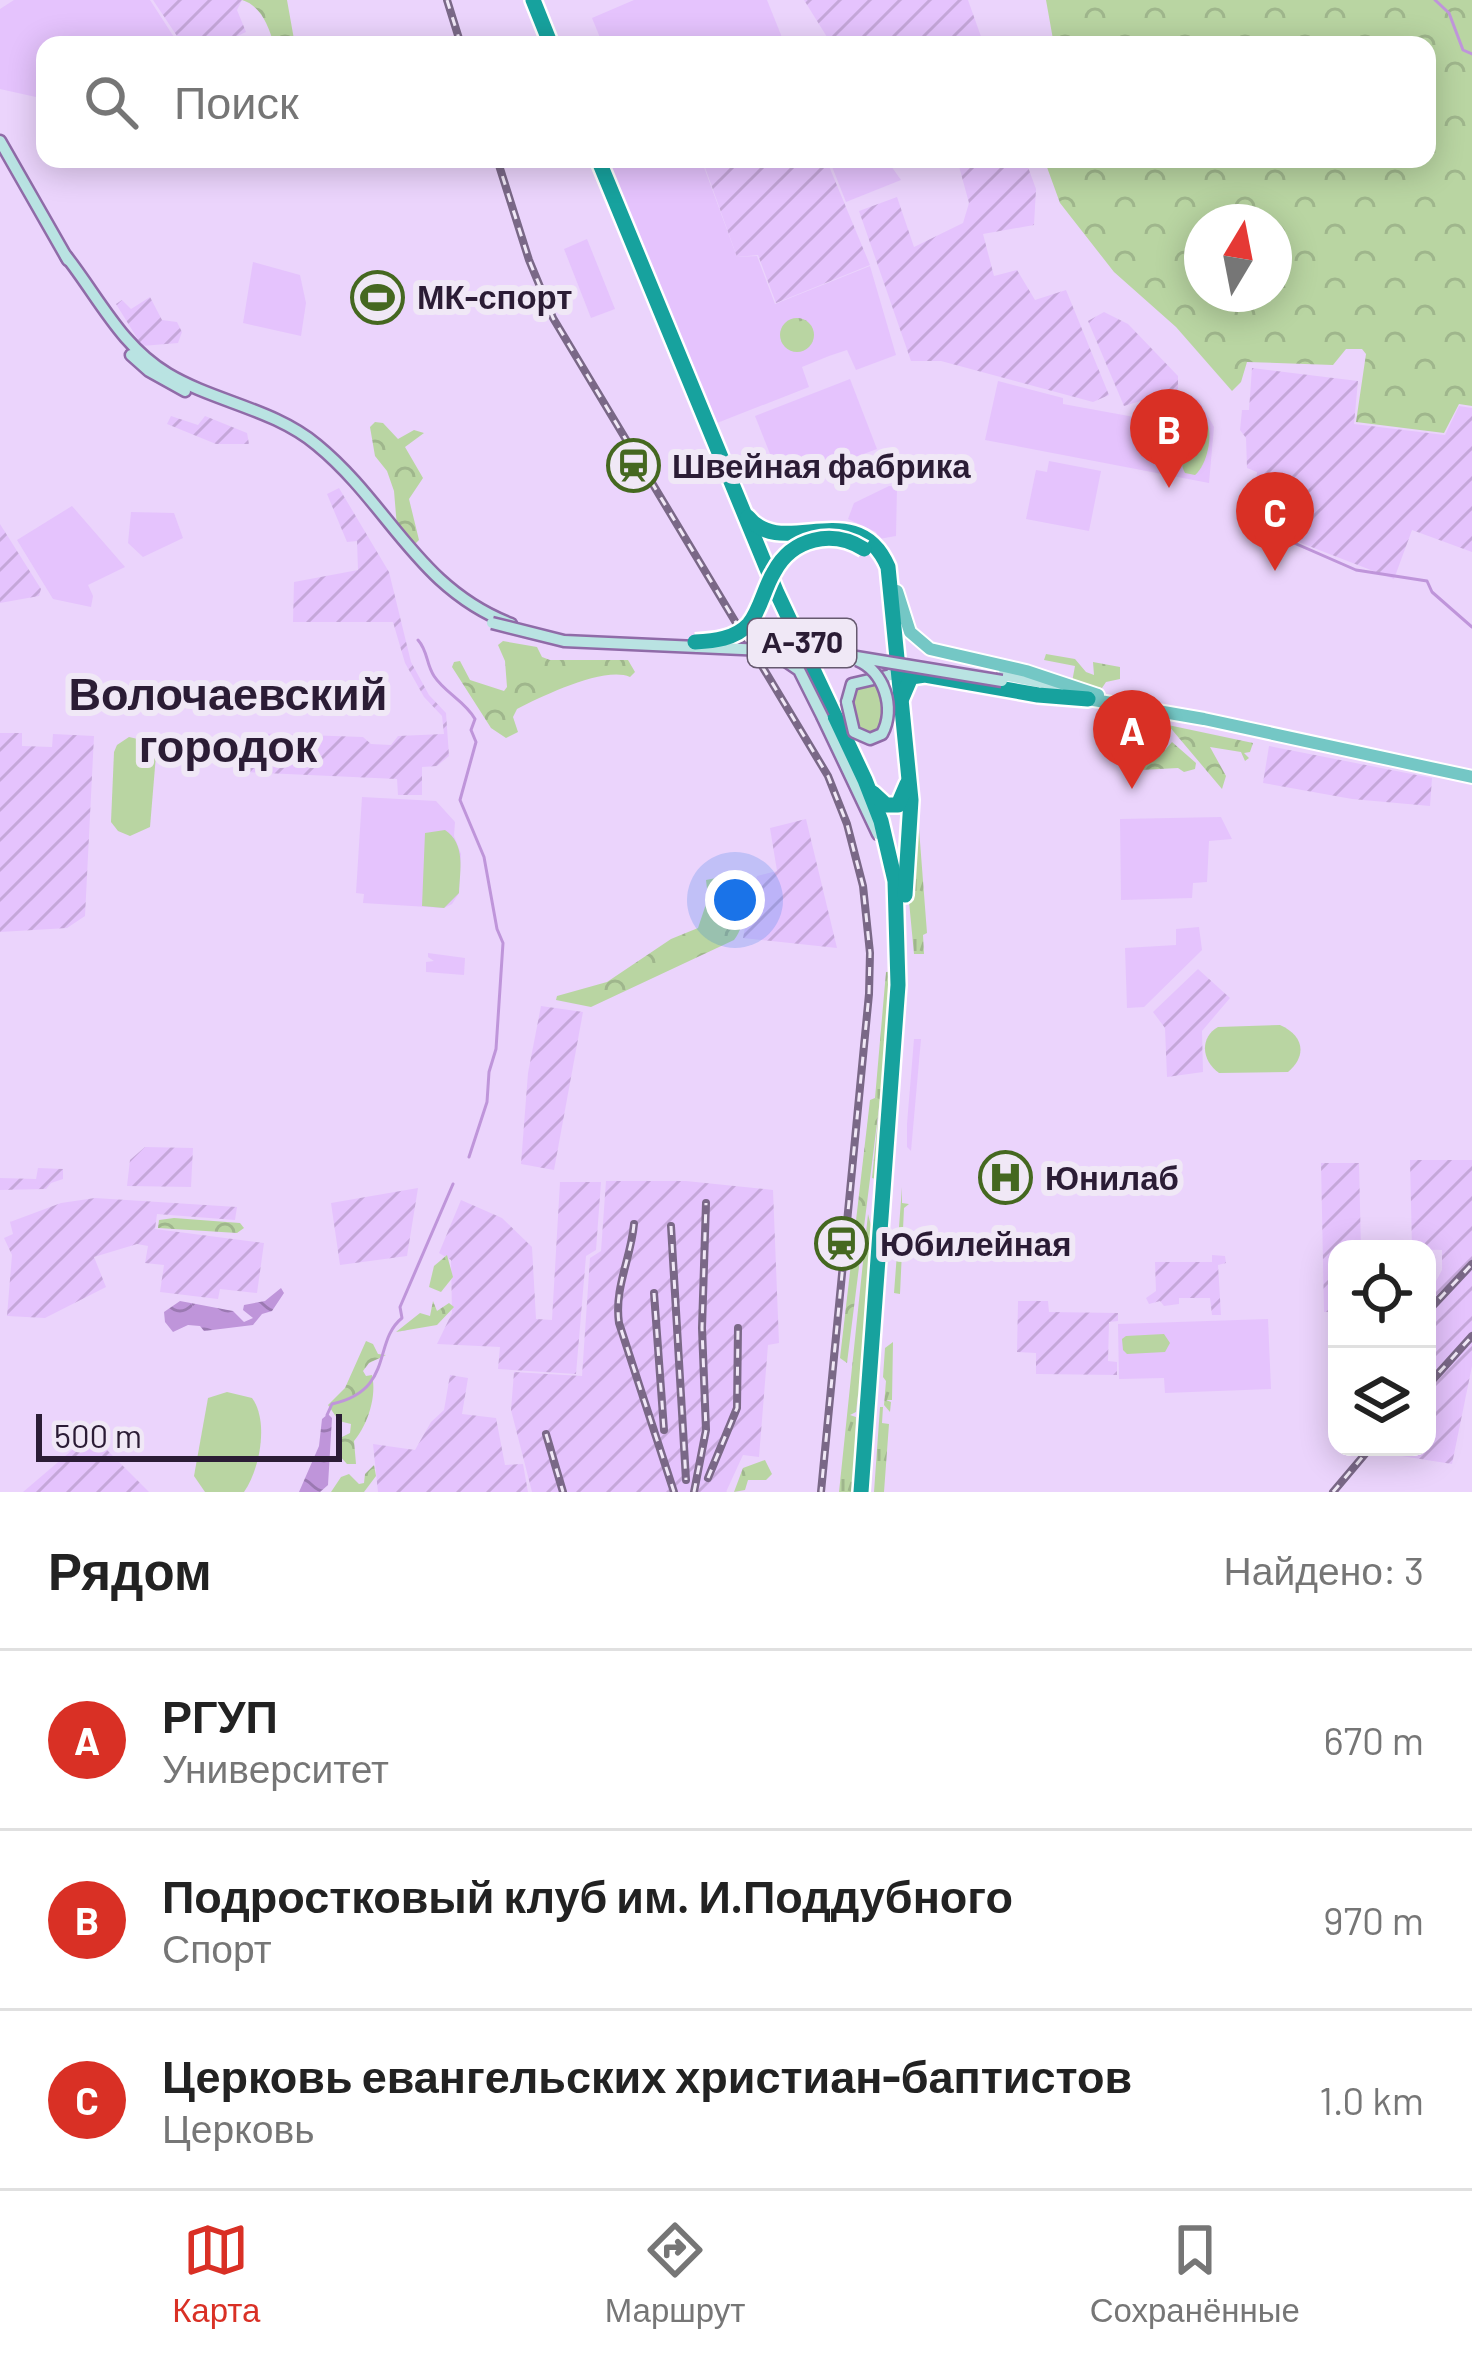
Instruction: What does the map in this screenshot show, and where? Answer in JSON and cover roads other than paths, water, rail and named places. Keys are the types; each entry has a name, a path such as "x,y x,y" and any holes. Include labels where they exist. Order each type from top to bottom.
{"highway":[{"path":"533,0 547,36"},
{"name":"А-370","path":"602,168 768,570 865,780 895,881 898,985 865,1492"},
{"path":"740,504 763,530 851,532 873,550 886,583 896,656"},
{"name":"А-370","path":"768,570 771,548 800,532"},
{"path":"695,642 723,639 746,626 776,568 801,544 836,538 873,550"},
{"name":"А-370","path":"865,1492 905,986 909,773 896,656"},
{"path":"900,713 904,685 916,675 1038,695 1089,695"},
{"path":"865,780 875,797 892,807 903,799 909,773"}],"main road":[{"path":"0,141 66,256 114,324 154,364 188,384 297,430 326,453 454,601 542,638 587,644 812,652 1003,678"},
{"path":"873,550 889,563 906,624 923,644 1089,695"},
{"path":"493,620 565,635 867,651 1472,777"},
{"path":"747,649 778,654 791,662 874,824 895,881"},
{"path":"812,652 856,660 875,670 882,681 888,716 882,734 870,739 851,727 847,702 852,685 891,675 896,656"}],"water":[{"path":"281,1288 284,1293 272,1311 253,1325 204,1331 188,1325 173,1332 165,1322 164,1312 180,1301 233,1311 244,1322 253,1318 243,1310 244,1305 265,1301"},
{"path":"328,1414 332,1418 328,1485 320,1492 299,1492 319,1446 322,1419"}],"waterway":[{"path":"1435,0 1449,13 1463,50 1472,54"},
{"path":"1244,494 1253,525 1356,570 1427,581 1432,592 1472,627"},
{"path":"418,640 434,676 475,719 471,730 476,742 460,800 484,857 503,943 496,1049 487,1102 469,1157"},
{"path":"327,1415 332,1404 352,1397 374,1377 453,1184"}],"railway":[{"path":"447,0 458,36"},
{"path":"500,168 553,318 828,776 863,886 869,994 821,1492"},
{"path":"694,1492 706,1430 702,1328 706,1203"},
{"path":"634,1224 619,1298 619,1323 674,1492"},
{"path":"671,1226 686,1480"},
{"path":"1436,1302 1472,1264"},
{"path":"654,1293 664,1430"},
{"path":"708,1478 737,1408 738,1328"},
{"path":"1436,1376 1472,1336"},
{"path":"546,1434 563,1492"},
{"path":"1333,1492 1363,1456"}],"place":[{"name":"МК-спорт","path":"378,297"},
{"name":"Швейная фабрика","path":"633,466"},
{"name":"Подростковый клуб им. И.Поддубного","path":"1169,488"},
{"name":"Церковь евангельских христиан-баптистов","path":"1275,571"},
{"name":"РГУП","path":"1132,789"},
{"name":"Юнилаб","path":"1006,1178"},
{"name":"Юбилейная","path":"841,1244"}],"district":[{"name":"Волочаевский городок","path":"228,720"}]}
